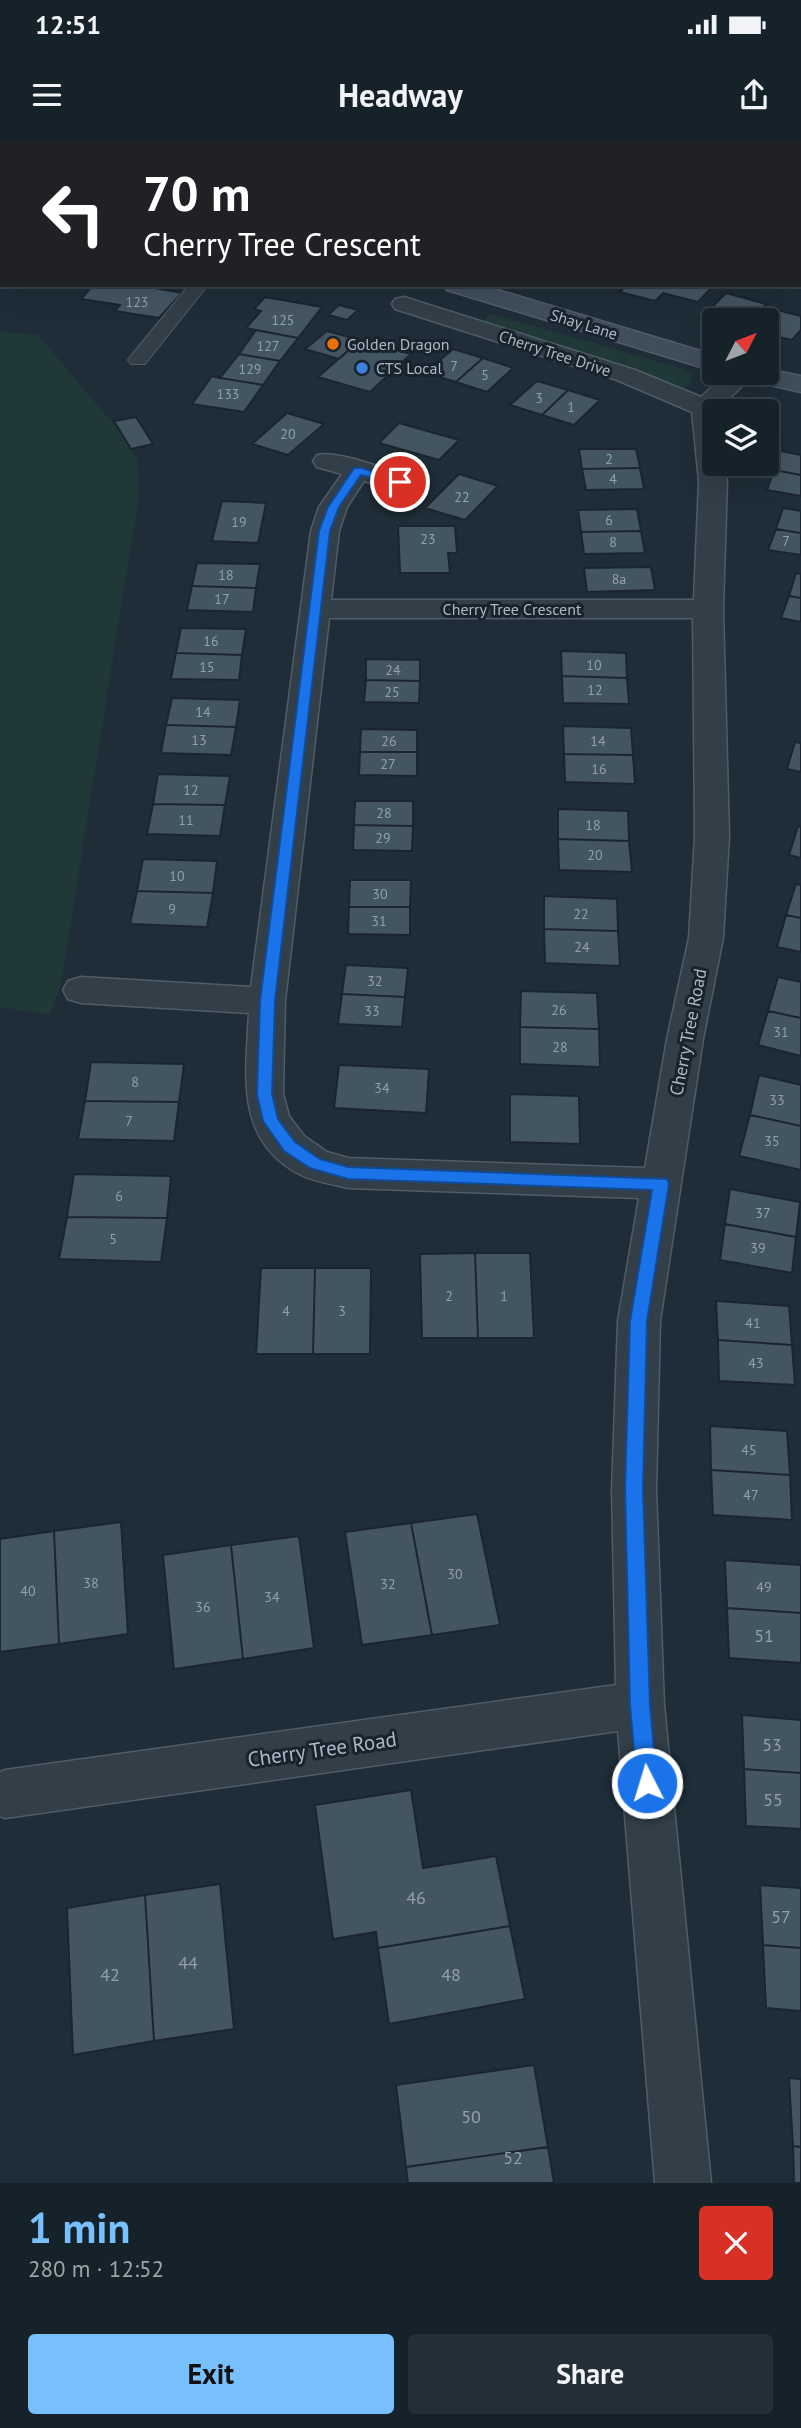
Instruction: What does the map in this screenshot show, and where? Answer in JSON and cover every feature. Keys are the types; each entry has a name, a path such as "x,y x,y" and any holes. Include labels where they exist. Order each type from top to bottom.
{"main road":[{"name":"Shay Lane","path":"461,287 702,359"},
{"path":"779,380 801,384"}],"street":[{"name":"Cherry Tree Drive","path":"404,303 626,375 702,407"},
{"path":"714,399 730,385"},
{"path":"400,482 342,466 325,531 267,1001 264,1094 271,1121 290,1146 315,1164 348,1173 661,1184"},
{"name":"Cherry Tree Road","path":"683,2183 640,1705 634,1489 639,1321 706,938 712,836 708,609 712,476"},
{"name":"Cherry Tree Crescent","path":"317,609 708,609"},
{"path":"81,990 267,1001"},
{"name":"Cherry Tree Road","path":"5,1794 640,1705"}],"lane":[{"path":"138,360 195,287"}],"green space":[{"path":"491,314 684,369 692,375 689,385 682,389 636,370 483,321"},
{"path":"0,332 38,335 117,428 137,458 139,495 61,984 50,1015 0,1007"}],"building":[{"path":"91,287 150,287 182,293 159,318 115,311 120,305 81,299"},
{"path":"624,287 712,287 698,302 663,293 655,301 620,292"},
{"path":"726,293 766,304 762,308 711,308"},
{"path":"265,297 322,307 298,338 246,328 261,311 254,309"},
{"path":"339,305 358,310 347,320 328,315"},
{"path":"779,310 801,316 801,330 792,340 779,337"},
{"path":"256,330 298,338 280,361 239,354"},
{"name":"Golden Dragon","path":"327,331 360,340 339,359 305,349"},
{"name":"CTS Local","path":"360,340 411,354 370,392 318,377"},
{"path":"453,349 483,358 456,382 425,373"},
{"path":"239,354 280,361 263,385 220,378"},
{"path":"483,358 513,368 487,392 456,382"},
{"path":"212,376 263,385 244,412 192,404"},
{"path":"537,381 568,390 542,415 510,405"},
{"path":"568,390 600,400 574,425 542,415"},
{"path":"287,413 324,424 288,455 252,444"},
{"path":"136,417 153,444 131,449 114,421"},
{"path":"399,423 459,440 439,460 379,443"},
{"path":"579,449 636,449 640,468 582,469"},
{"path":"781,451 801,455 801,475 779,471"},
{"path":"640,468 644,489 586,490 582,469"},
{"path":"779,471 801,475 801,496 767,490 772,476 779,476"},
{"path":"459,474 498,486 465,520 425,508"},
{"path":"222,501 266,503 258,543 212,541"},
{"path":"783,508 801,511 801,533 776,529"},
{"path":"637,509 641,531 581,532 578,510"},
{"path":"398,526 455,526 457,553 448,553 450,573 400,573"},
{"path":"776,529 801,533 801,555 768,550"},
{"path":"641,531 645,553 584,554 581,532"},
{"path":"197,563 260,564 256,588 192,586"},
{"path":"651,567 655,590 587,592 584,568"},
{"path":"796,573 801,574 801,598 789,596"},
{"path":"192,586 256,588 253,612 187,610"},
{"path":"789,596 801,598 801,622 781,618"},
{"path":"181,628 246,629 242,655 176,653"},
{"path":"561,651 626,653 627,678 562,676"},
{"path":"176,653 242,655 239,680 171,679"},
{"path":"366,659 420,660 420,681 366,680"},
{"path":"562,676 627,678 629,704 563,703"},
{"path":"366,680 420,681 419,703 364,702"},
{"path":"172,698 240,700 236,727 166,725"},
{"path":"166,725 236,727 231,755 161,753"},
{"path":"563,726 631,728 633,755 564,754"},
{"path":"361,729 417,730 417,752 360,752"},
{"path":"795,742 801,743 801,772 787,769"},
{"path":"360,752 417,752 417,776 359,775"},
{"path":"564,754 633,755 635,784 565,782"},
{"path":"158,774 230,776 225,805 153,804"},
{"path":"355,801 413,801 413,826 354,825"},
{"path":"153,804 225,805 220,836 147,834"},
{"path":"558,809 628,811 629,841 558,839"},
{"path":"354,825 413,826 412,851 353,850"},
{"path":"798,826 801,827 801,858 789,855"},
{"path":"558,839 629,841 632,872 559,870"},
{"path":"143,859 217,861 213,893 137,891"},
{"path":"350,880 411,880 410,907 349,907"},
{"path":"796,884 801,885 801,918 786,915"},
{"path":"137,891 213,893 207,927 130,924"},
{"path":"544,896 617,899 618,931 544,929"},
{"path":"349,907 410,907 410,935 348,934"},
{"path":"786,915 801,918 801,952 777,947"},
{"path":"544,929 618,931 620,966 545,963"},
{"path":"346,965 408,968 405,997 342,994"},
{"path":"778,977 801,982 801,1018 768,1011"},
{"path":"521,991 597,993 599,1029 520,1027"},
{"path":"342,994 405,997 402,1027 338,1024"},
{"path":"768,1011 801,1018 801,1056 758,1045"},
{"path":"520,1027 599,1029 600,1067 520,1064"},
{"path":"91,1062 184,1064 179,1102 85,1101"},
{"path":"339,1065 429,1069 426,1113 334,1108"},
{"path":"759,1075 801,1085 801,1126 750,1115"},
{"path":"510,1094 579,1096 580,1144 510,1142"},
{"path":"85,1101 179,1102 174,1141 78,1139"},
{"path":"750,1115 801,1126 801,1170 739,1156"},
{"path":"74,1174 171,1176 167,1218 67,1217"},
{"path":"730,1189 800,1202 796,1237 725,1224"},
{"path":"67,1217 167,1218 161,1262 59,1259"},
{"path":"725,1224 796,1237 792,1273 720,1260"},
{"path":"475,1253 530,1253 534,1338 478,1338"},
{"path":"475,1253 478,1338 422,1338 420,1254"},
{"path":"261,1268 315,1268 313,1354 256,1354"},
{"path":"315,1268 371,1268 370,1354 313,1354"},
{"path":"716,1301 789,1306 792,1345 718,1340"},
{"path":"718,1340 792,1345 795,1385 719,1381"},
{"path":"710,1426 787,1431 790,1475 711,1470"},
{"path":"711,1470 790,1475 792,1520 713,1515"},
{"path":"477,1514 500,1625 432,1635 411,1523"},
{"path":"121,1522 128,1634 59,1644 54,1531"},
{"path":"411,1523 432,1635 362,1645 345,1532"},
{"path":"54,1531 59,1644 0,1652 0,1539"},
{"path":"299,1536 314,1648 243,1659 231,1545"},
{"path":"231,1545 243,1659 174,1669 163,1555"},
{"path":"725,1560 801,1565 801,1613 727,1608"},
{"path":"727,1608 801,1613 801,1663 729,1658"},
{"path":"742,1715 801,1720 801,1773 744,1769"},
{"path":"744,1769 801,1773 801,1829 746,1826"},
{"path":"411,1790 423,1868 496,1856 510,1926 378,1948 376,1932 333,1939 315,1805"},
{"path":"220,1884 234,2029 154,2041 145,1895"},
{"path":"760,1885 801,1888 801,1948 763,1945"},
{"path":"145,1895 154,2041 73,2055 67,1908"},
{"path":"510,1926 525,1999 389,2024 378,1948"},
{"path":"763,1945 801,1948 801,2011 766,2008"},
{"path":"534,2065 548,2147 406,2167 396,2085"},
{"path":"789,2078 801,2079 801,2147 793,2146"},
{"path":"793,2146 801,2147 801,2183 794,2183"},
{"path":"548,2147 554,2183 408,2183 406,2167"}],"place":[{"name":"Golden Dragon","path":"333,344"},
{"name":"CTS Local","path":"362,368"}],"route":[{"path":"400,482 358,470 333,507 325,531 267,1001 264,1094 271,1121 290,1146 315,1164 348,1173 661,1184 639,1321 634,1489 640,1705 647,1783"}]}
